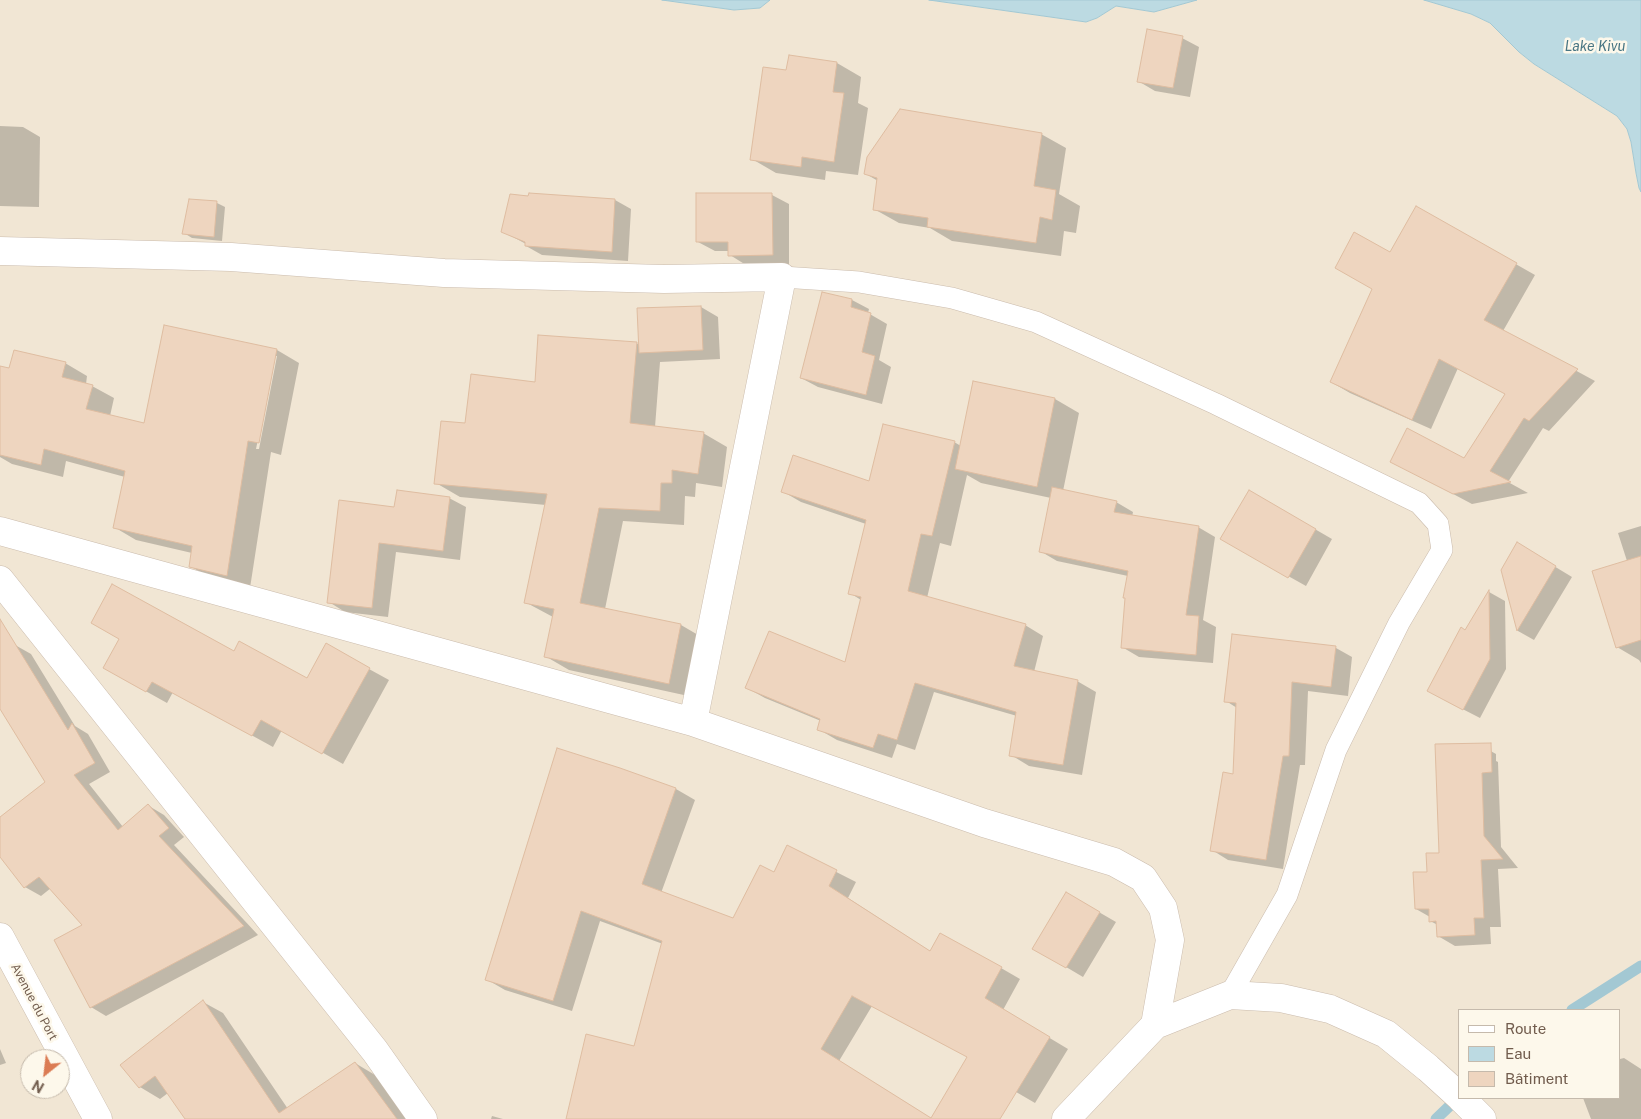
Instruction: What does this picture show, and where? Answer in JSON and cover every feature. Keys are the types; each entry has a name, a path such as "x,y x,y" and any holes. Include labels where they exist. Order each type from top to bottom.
{"street":[{"path":"0,251 231,257 444,273 664,279 782,277 693,722"},
{"path":"0,531 693,722 975,820 1114,862 1143,878 1163,908 1170,940 1155,1025"},
{"path":"0,580 375,1051 423,1119"},
{"name":"Avenue du Port","path":"0,937 98,1119"},
{"path":"1066,1119 1155,1025 1230,995 1281,998 1330,1009 1386,1034 1458,1095"},
{"path":"1462,1099 1482,1119"}],"lane":[{"path":"782,277 859,282 952,298 1036,322 1216,404 1419,503 1438,524 1442,550 1398,623 1336,750 1287,895 1230,995"}],"shaded area":[{"path":"0,0 662,0 734,10 760,8 770,0 928,0 1086,22 1097,18 1116,6 1154,12 1197,0 1424,0 1471,14 1490,23 1534,64 1617,116 1627,129 1641,192 1641,1119 0,1119"}],"water":[{"path":"662,0 770,0 760,8 734,10"},
{"path":"929,0 1197,0 1154,12 1116,6 1097,18 1086,22"},
{"name":"Lake Kivu","path":"1424,0 1641,0 1641,192 1627,129 1617,116 1534,64 1490,23 1471,14"}],"building":[{"path":"1147,29 1183,36 1173,88 1137,82"},
{"path":"789,55 837,62 833,92 844,93 834,162 802,157 801,167 750,160 763,67 786,70"},
{"path":"900,109 1042,133 1034,186 1056,190 1052,220 1040,217 1036,243 927,227 928,218 873,210 877,178 864,174 867,157"},
{"path":"529,193 615,199 612,252 525,246 525,242 501,232 510,194 528,196"},
{"path":"696,193 772,193 773,255 728,256 728,242 696,242"},
{"path":"189,199 217,201 214,237 182,234"},
{"path":"1416,206 1517,263 1484,320 1578,369 1529,421 1524,418 1490,471 1511,482 1453,494 1390,462 1407,428 1464,458 1505,394 1439,359 1412,420 1330,382 1372,289 1335,268 1354,232 1390,252"},
{"path":"822,292 852,299 851,307 871,313 862,352 875,356 866,395 800,378"},
{"path":"701,306 703,350 639,353 637,308"},
{"path":"164,325 277,349 259,443 248,441 227,576 189,567 192,546 113,528 125,471 44,449 41,465 0,455 0,366 9,368 14,350 66,362 62,377 93,385 86,409 144,423"},
{"path":"538,335 637,342 630,423 704,432 698,474 672,470 672,483 661,483 660,511 599,508 580,603 681,624 669,684 544,657 554,609 524,603 547,494 434,484 441,421 465,423 471,374 535,382"},
{"path":"973,381 1055,398 1037,487 955,469"},
{"path":"883,424 955,441 932,536 921,534 908,591 1026,624 1014,666 1078,680 1063,765 1009,756 1016,712 915,683 897,740 878,734 873,748 817,730 820,719 745,688 769,631 845,662 861,597 848,594 866,520 781,492 793,455 869,481"},
{"path":"1052,487 1117,501 1114,512 1199,526 1186,615 1199,616 1196,655 1121,648 1125,598 1123,598 1128,571 1039,552"},
{"path":"397,490 450,497 443,551 379,543 372,608 327,603 339,500 394,507"},
{"path":"1249,490 1316,529 1288,578 1220,539"},
{"path":"1517,542 1556,566 1517,631 1501,570"},
{"path":"1641,556 1641,640 1616,648 1592,571"},
{"path":"112,584 234,651 239,641 307,678 326,643 370,668 322,754 261,720 252,736 152,682 146,692 103,668 119,639 91,623"},
{"path":"1489,590 1490,659 1463,710 1427,691 1461,627 1465,630"},
{"path":"0,619 68,730 72,723 95,763 74,775 118,830 148,804 169,828 159,836 244,926 90,1008 54,940 82,925 39,877 24,888 0,857 0,817 45,782 0,709"},
{"path":"1232,634 1336,646 1331,687 1292,682 1289,756 1283,756 1266,860 1210,851 1223,772 1233,774 1236,703 1224,702"},
{"path":"1491,743 1492,772 1482,773 1484,836 1503,859 1481,860 1484,918 1474,918 1475,935 1437,937 1436,921 1429,922 1429,909 1415,909 1413,872 1427,872 1426,853 1439,853 1435,744"},
{"path":"557,748 676,788 642,884 733,918 760,865 774,872 787,845 837,870 829,886 930,951 940,933 1002,967 985,998 1050,1037 1000,1119 566,1119 586,1034 634,1046 662,941 581,911 553,1001 485,980","holes":["852,996 967,1057 931,1118 821,1049"]},
{"path":"1066,892 1100,912 1066,968 1032,949"},
{"path":"203,1000 279,1113 355,1062 397,1119 185,1119 155,1076 139,1088 120,1065"}],"waterway":[{"path":"1574,1009 1641,966"},
{"path":"1436,1119 1458,1098"}]}
